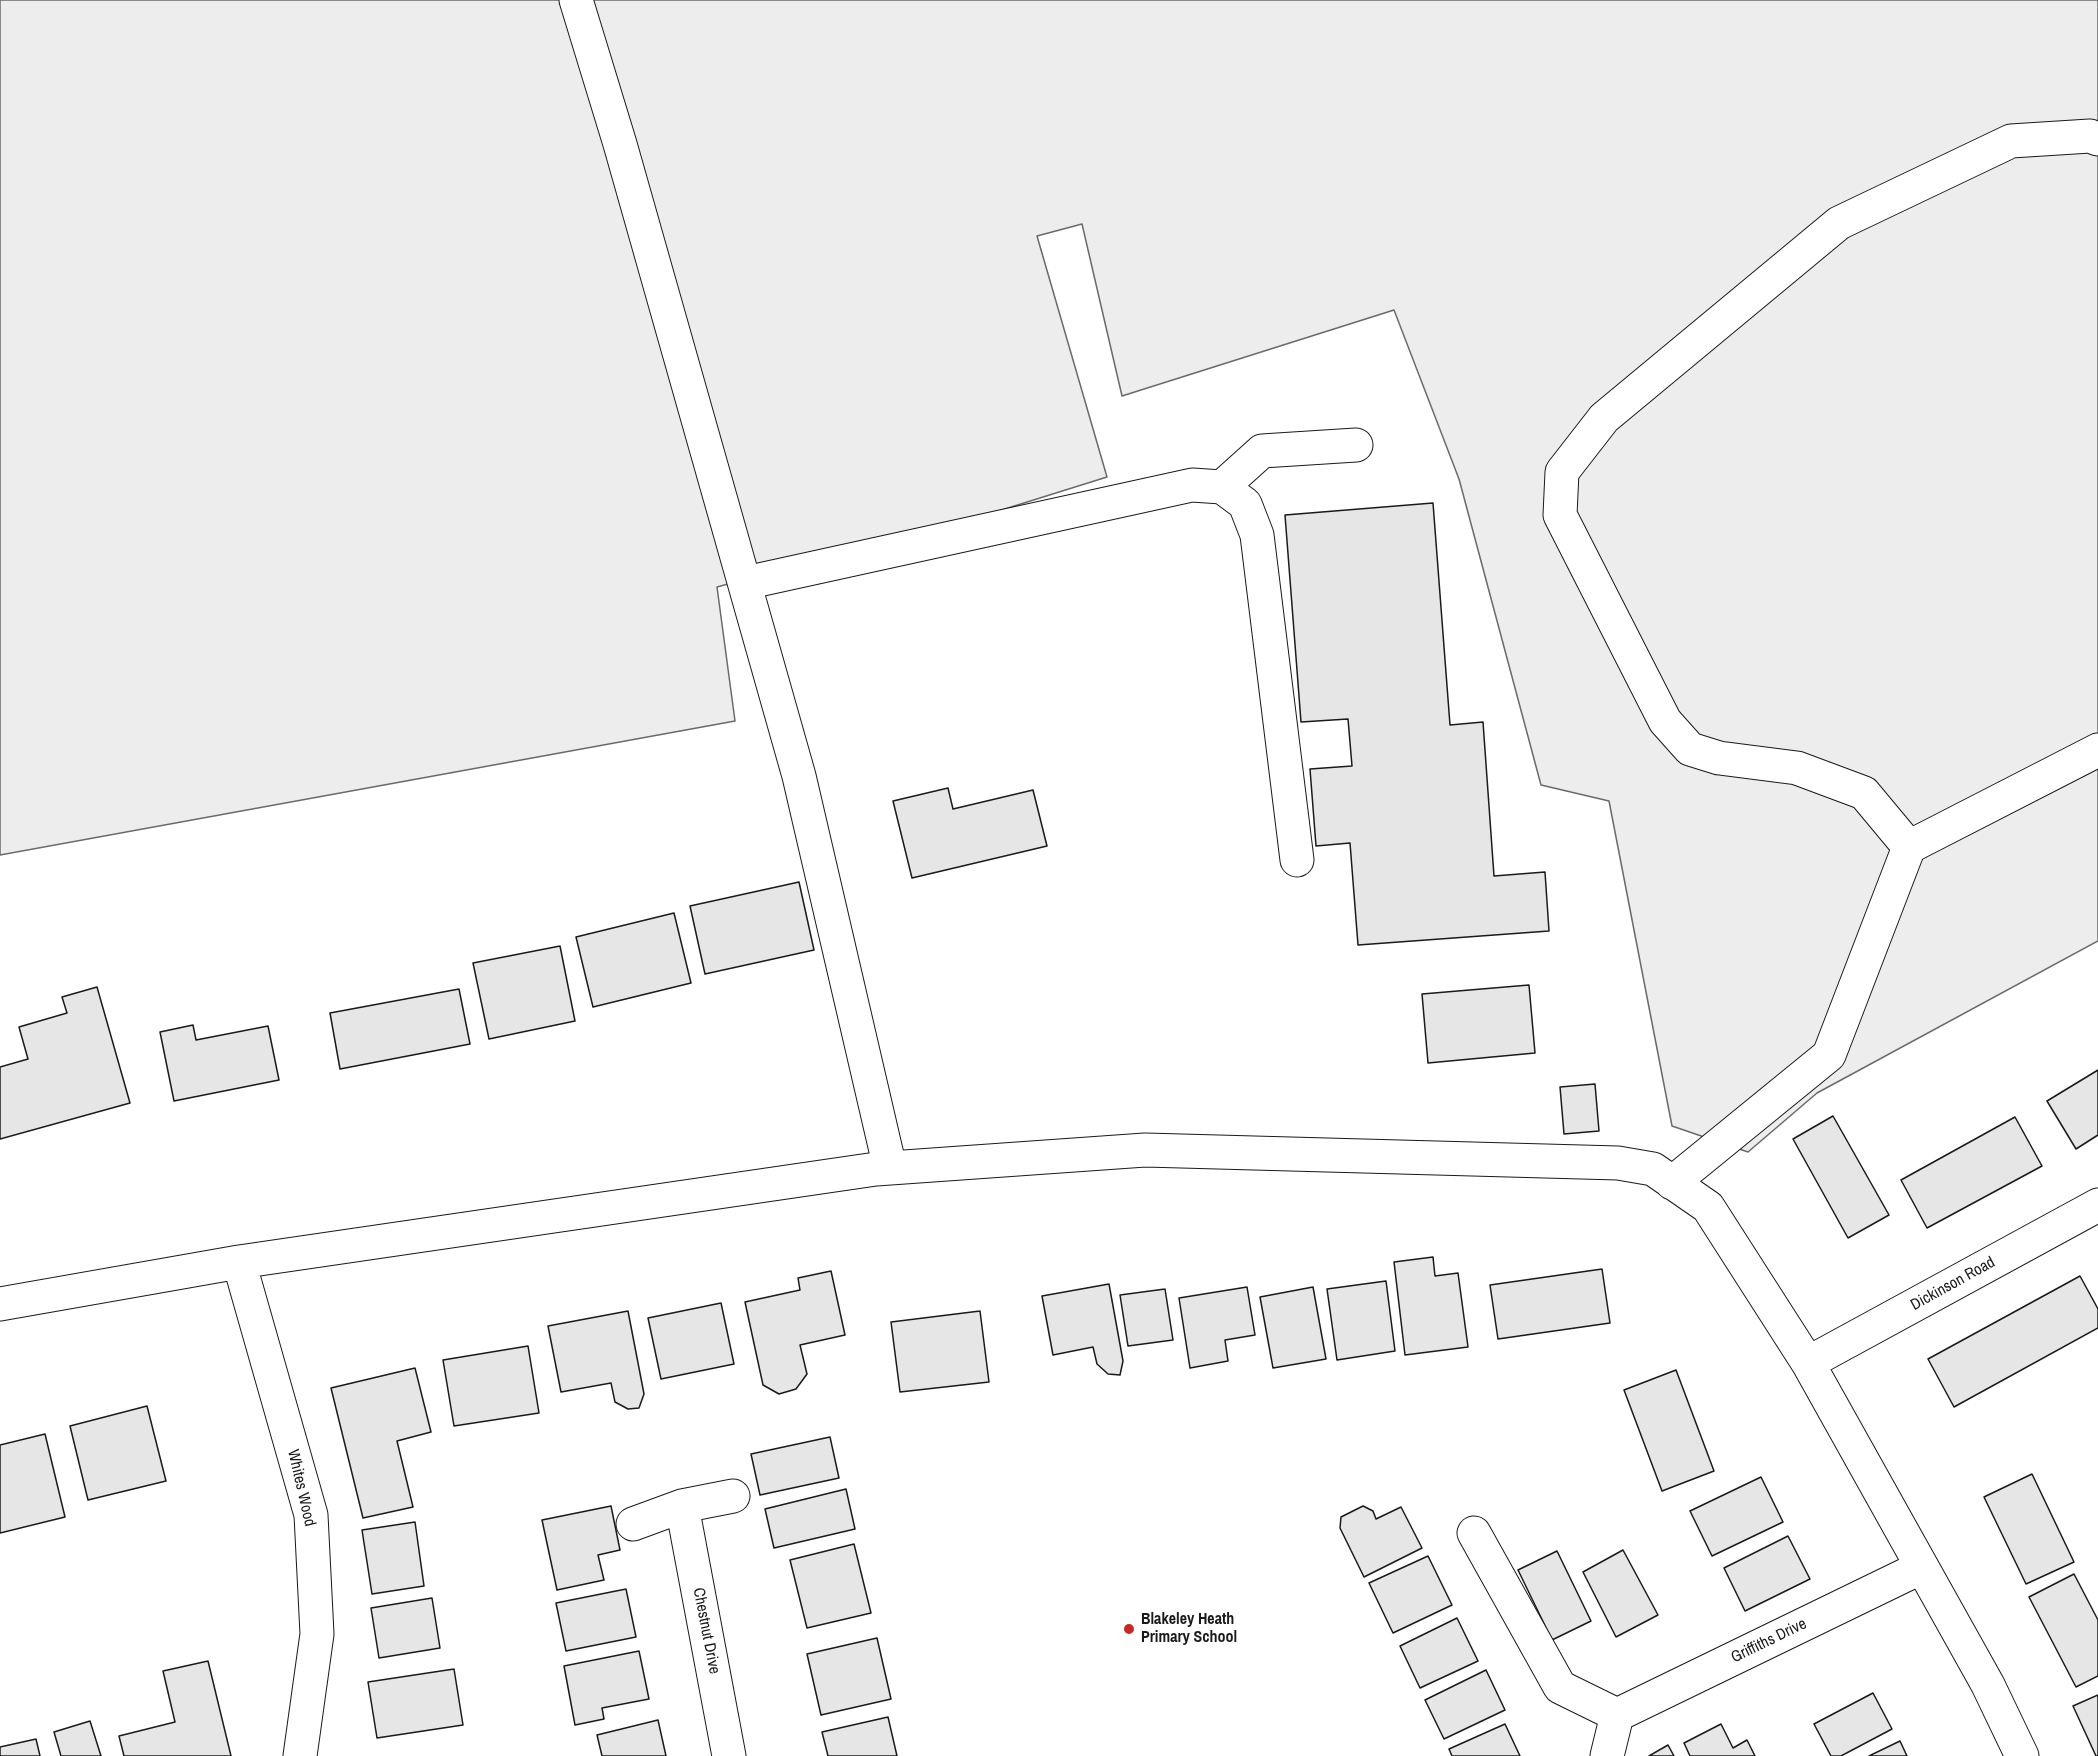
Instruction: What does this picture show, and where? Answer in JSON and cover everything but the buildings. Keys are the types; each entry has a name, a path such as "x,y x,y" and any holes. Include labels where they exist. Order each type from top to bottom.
{"street":[{"path":"576,0 620,144 799,776 890,1168"},
{"path":"1909,847 1864,793 1797,768 1719,758 1690,749 1665,721 1560,515 1562,472 1604,418 1839,223 2011,141 2090,136 2098,139"},
{"path":"1222,487 1262,451 1356,445"},
{"path":"745,583 1192,484 1222,487 1245,504 1257,535 1297,860"},
{"path":"1672,1183 1829,1055 1909,847 2098,750"},
{"path":"0,1304 239,1262 890,1168 1145,1150 1618,1163 1653,1169 1708,1207 1808,1363 1988,1685 2022,1756"},
{"name":"Dickinson Road","path":"1808,1363 2098,1205"},
{"name":"Whites Wood","path":"239,1262 311,1515 317,1634 300,1756"},
{"path":"633,1524 682,1506 733,1496"},
{"name":"Chestnut Drive","path":"682,1506 729,1756"},
{"path":"1474,1533 1560,1688 1617,1715 1607,1756"},
{"name":"Griffiths Drive","path":"1617,1715 1922,1567"}],"shaded area":[{"path":"0,0 2098,0 2098,941 1817,1093 1748,1152 1672,1126 1609,801 1541,785 1459,479 1394,310 1122,396 1082,224 1037,236 1107,477 992,513 717,587 735,721 0,855"}],"place":[{"name":"Blakeley Heath Primary School","path":"1129,1629"}]}
